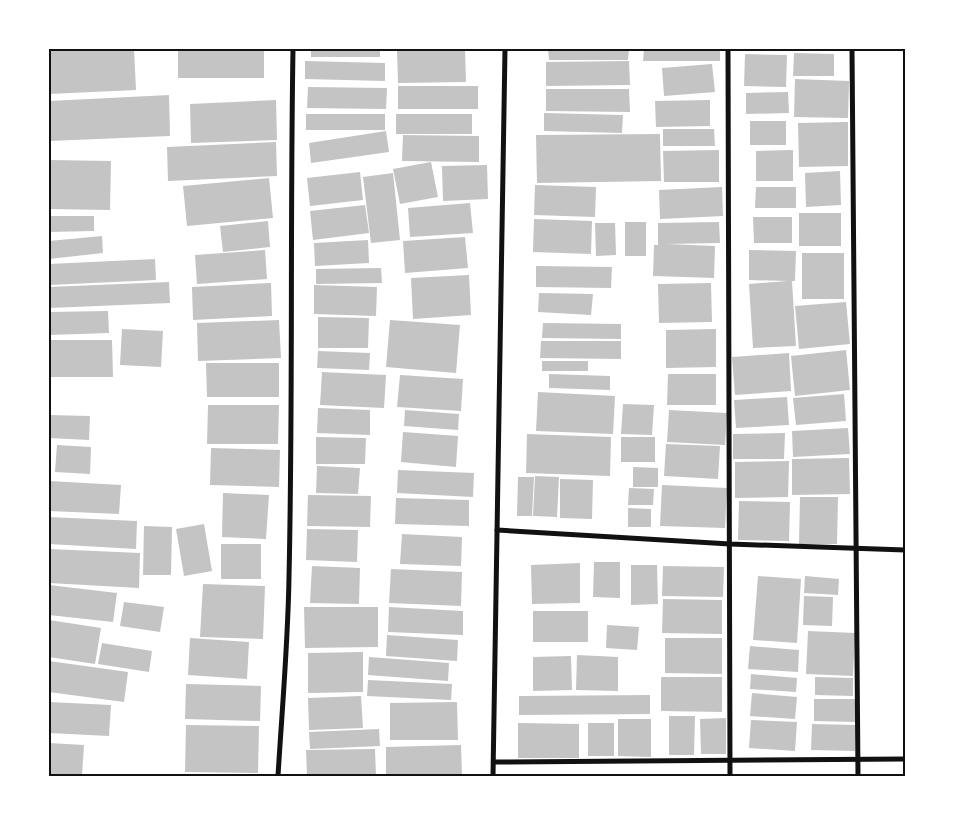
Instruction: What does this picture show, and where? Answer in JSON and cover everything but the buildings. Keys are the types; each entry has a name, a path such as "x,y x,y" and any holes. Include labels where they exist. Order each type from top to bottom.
{"street":[{"path":"278,776 289,579 294,49"},
{"path":"494,776 505,49"},
{"path":"728,49 730,776"},
{"path":"852,49 858,776"},
{"path":"497,530 730,544 905,550"},
{"path":"494,762 905,759"}]}
